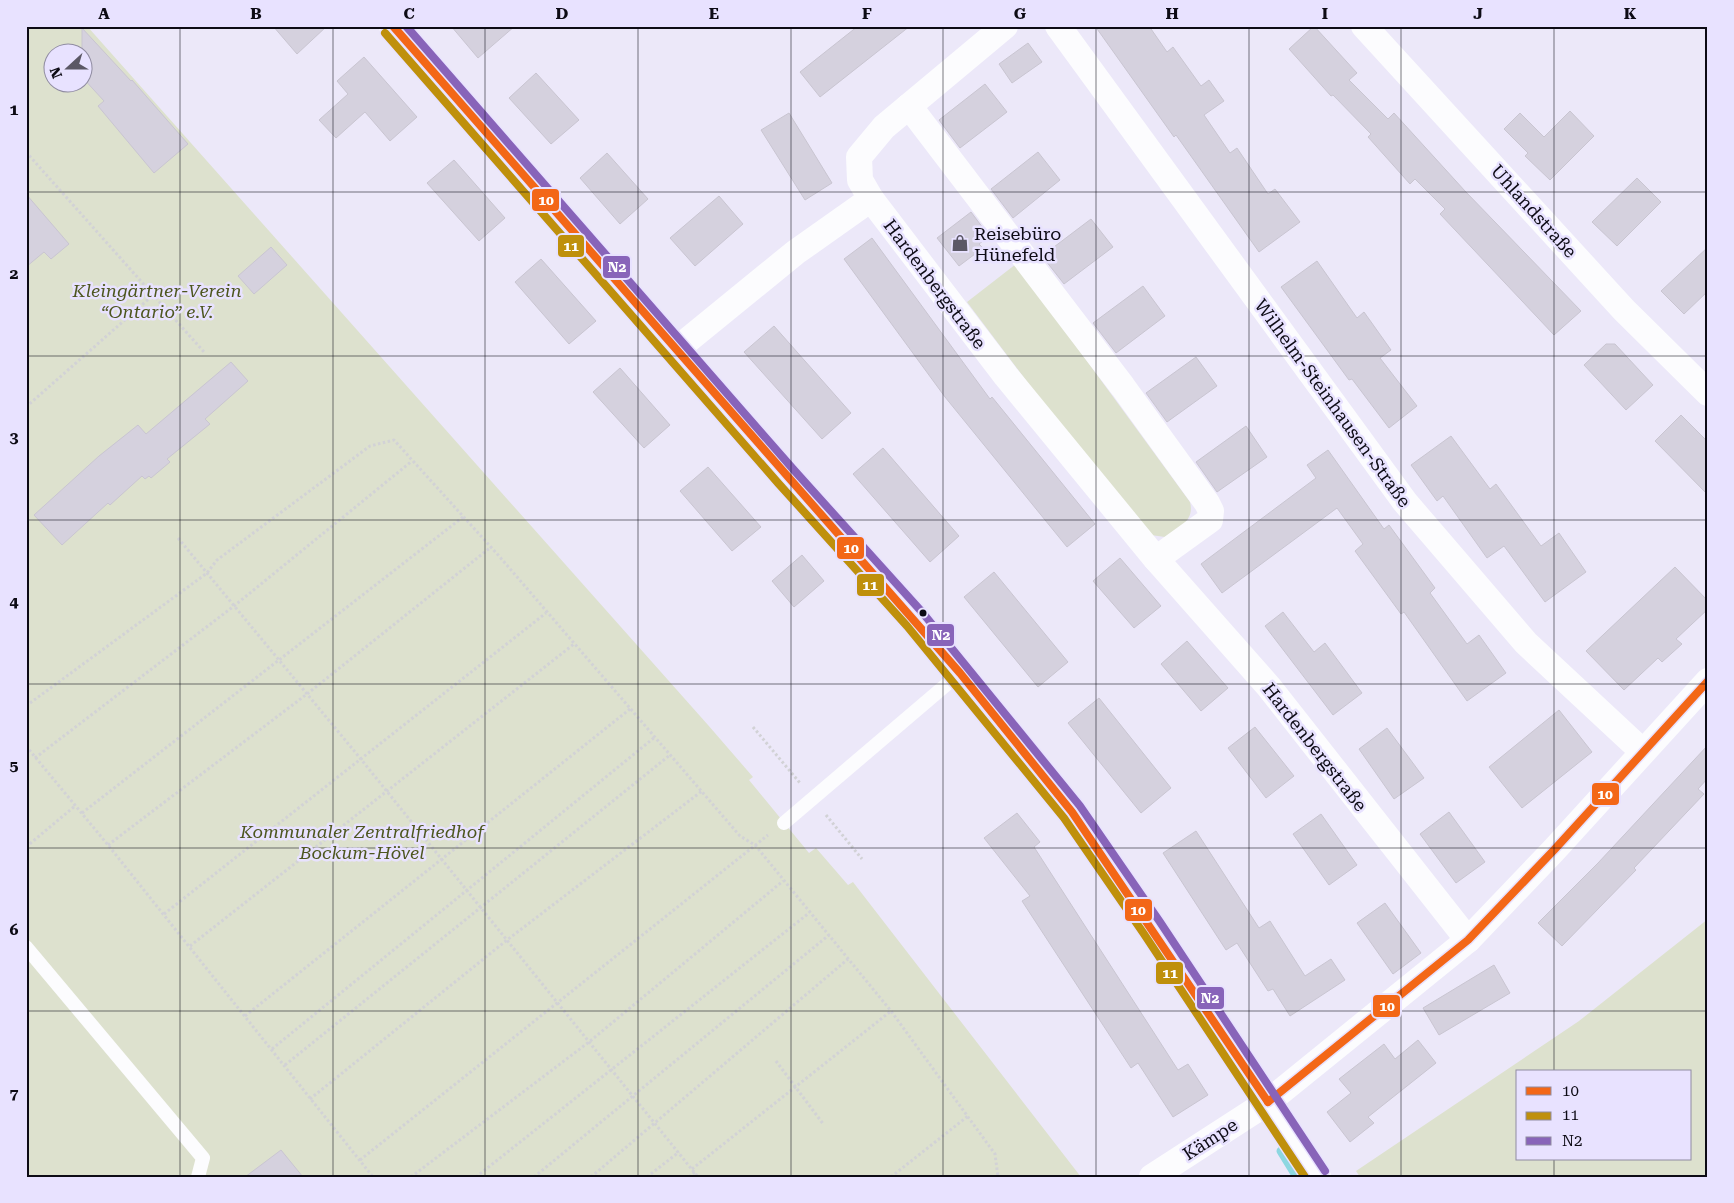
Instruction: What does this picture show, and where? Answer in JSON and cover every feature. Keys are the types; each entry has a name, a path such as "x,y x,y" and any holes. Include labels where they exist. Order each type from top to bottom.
{"street":[{"path":"393,26 960,672 1072,812 1268,1102 1316,1177"},
{"name":"Hardenbergstraße","path":"1005,26 884,127 859,157 860,180 871,199 1006,376 1156,559 1269,688 1468,940"},
{"name":"Wilhelm-Steinhausen-Straße","path":"1058,26 1405,502 1526,643 1642,751"},
{"name":"Uhlandstraße","path":"1376,29 1624,310 1708,393"},
{"path":"909,106 1123,387 1207,503 1211,511 1210,520 1156,559"},
{"path":"677,349 796,252 871,199"},
{"name":"Kämpe","path":"1152,1177 1268,1102 1468,940 1554,850 1642,751 1708,681"}],"lane":[{"path":"784,823 960,672"},
{"path":"26,947 203,1158 198,1177"}],"path":[{"path":"26,152 152,296 204,352"},
{"path":"26,407 152,296"},
{"path":"26,706 206,573 217,560 370,446 394,440 490,547 740,836 754,845 891,1011 996,1154 998,1177"},
{"path":"35,758 234,606 412,461"},
{"path":"82,813 463,517"},
{"path":"178,538 360,758 698,1177"},
{"path":"108,844 307,694 490,547"},
{"path":"164,914 546,613"},
{"path":"190,946 574,644"},
{"path":"245,1016 630,709"},
{"path":"272,1049 655,737"},
{"path":"26,746 74,806 108,844 373,1177"},
{"path":"285,1065 670,755"},
{"path":"310,1100 508,940 702,792"},
{"path":"26,847 74,806"},
{"path":"360,1160 784,823"},
{"path":"411,1177 589,1042 783,881"},
{"path":"476,1177 810,914"},
{"path":"534,1177 829,936"},
{"path":"591,1177 848,959"},
{"path":"689,1177 693,1171 796,1086 891,1011"},
{"path":"776,1061 824,1124"},
{"path":"891,1177 968,1116"},
{"path":"647,1177 679,1152"}],"green space":[{"name":"Kommunaler Zentralfriedhof Bockum-Hövel","path":"26,26 87,26 708,725 753,777 749,780 809,853 816,848 848,885 853,882 1081,1177 26,1177"},
{"path":"1016,264 1190,502 1191,509 1188,519 1165,537 1151,535 1043,403 967,302"},
{"path":"1708,919 1708,1177 1360,1177 1356,1171 1579,1021"}],"building":[{"path":"273,26 327,26 297,54"},
{"path":"451,26 515,26 478,58"},
{"path":"858,26 910,26 820,97 800,72"},
{"path":"1095,26 1149,26 1167,52 1173,47 1201,86 1209,80 1224,101 1204,115 1230,153 1237,148 1268,194 1275,189 1300,222 1259,252 1176,135 1174,137"},
{"path":"1314,26 1357,73 1349,80 1388,119 1394,113 1465,191 1581,311 1554,335 1440,214 1445,209 1415,179 1410,184 1368,137 1371,134 1333,95 1331,96 1289,49"},
{"path":"82,28 132,80 188,144 154,173 98,106 104,101 92,88 92,42 82,42"},
{"path":"1028,43 1042,62 1012,83 999,64"},
{"path":"364,57 417,117 390,141 365,112 336,138 319,120 348,94 337,81"},
{"path":"536,73 579,120 551,144 509,98"},
{"path":"985,84 1007,112 960,148 939,120"},
{"path":"1570,111 1594,136 1550,180 1525,156 1528,153 1504,129 1520,113 1544,137"},
{"path":"789,113 832,183 805,200 761,130"},
{"path":"1038,152 1060,180 1013,218 991,189"},
{"path":"607,153 648,199 620,224 580,178"},
{"path":"454,160 505,218 479,241 427,183"},
{"path":"1637,178 1661,202 1617,246 1592,222"},
{"path":"26,194 69,244 51,259 44,252 26,267"},
{"path":"719,196 743,224 695,266 670,238"},
{"name":"Reisebüro Hünefeld","path":"971,212 989,236 979,244 983,248 959,266 937,238"},
{"path":"1091,219 1113,247 1064,284 1042,256"},
{"path":"872,238 990,399 992,397 1095,524 1067,547 945,397 844,259"},
{"path":"271,247 287,265 254,294 238,276"},
{"path":"1708,247 1708,291 1684,314 1661,291"},
{"path":"541,259 596,321 569,344 515,282"},
{"path":"1317,261 1357,318 1364,312 1391,350 1380,358 1417,406 1389,428 1352,379 1349,380 1281,287"},
{"path":"1143,286 1165,316 1116,353 1093,323"},
{"path":"774,326 851,413 822,439 744,352"},
{"path":"1606,344 1615,344 1653,385 1626,410 1584,365"},
{"path":"1196,357 1217,386 1167,422 1146,393"},
{"path":"231,362 248,381 205,419 210,424 167,459 170,462 151,478 149,476 145,479 142,476 110,505 108,503 62,545 34,515 99,456 138,425 146,434"},
{"path":"620,368 670,425 644,448 593,392"},
{"path":"1681,415 1708,442 1708,495 1655,441"},
{"path":"1246,426 1267,457 1217,492 1196,462"},
{"path":"1451,436 1490,489 1496,484 1541,546 1559,533 1586,572 1545,602 1504,546 1487,558 1443,496 1437,501 1411,465"},
{"path":"883,448 959,536 930,562 853,474"},
{"path":"1328,450 1384,529 1389,525 1435,588 1430,593 1467,644 1479,635 1506,673 1467,701 1404,612 1401,614 1355,551 1363,544 1337,508 1222,593 1201,564 1316,478 1307,465"},
{"path":"708,467 761,527 732,551 680,491"},
{"path":"802,555 824,581 794,607 772,581"},
{"path":"1120,558 1161,606 1134,628 1093,581"},
{"path":"1675,567 1708,601 1708,609 1676,639 1682,644 1662,662 1658,658 1624,690 1586,651"},
{"path":"994,572 1068,662 1038,687 964,597"},
{"path":"1283,612 1314,652 1325,643 1362,693 1333,715 1265,626"},
{"path":"1187,641 1228,688 1201,711 1161,664"},
{"path":"1099,698 1171,788 1141,813 1068,723"},
{"path":"1559,710 1592,752 1522,808 1489,767"},
{"path":"1255,727 1294,776 1266,798 1228,748"},
{"path":"1387,728 1424,778 1394,799 1359,749"},
{"path":"1708,745 1708,778 1698,789 1704,794 1634,868 1636,870 1562,946 1538,923 1598,863"},
{"path":"1449,812 1485,862 1456,883 1420,834"},
{"path":"1017,813 1040,842 1034,847 1178,1070 1188,1064 1208,1095 1173,1117 1138,1063 1131,1068 1022,901 1030,896 984,838"},
{"path":"1321,814 1357,865 1329,885 1293,834"},
{"path":"1196,831 1259,928 1270,921 1305,976 1331,959 1345,980 1290,1016 1273,989 1268,991 1237,943 1226,950 1163,853"},
{"path":"1385,903 1421,953 1393,974 1357,923"},
{"path":"1494,965 1510,993 1439,1035 1423,1008"},
{"path":"1418,1040 1436,1063 1368,1117 1374,1123 1350,1142 1327,1112 1351,1093 1339,1079 1384,1044 1395,1059"},
{"path":"281,1150 303,1177 245,1177"}],"waterway":[{"path":"1281,1151 1297,1177"}],"transit line":[{"name":"10","path":"393,26 960,673 1072,812 1268,1102"},
{"name":"N2","path":"406,26 793,469 922,612 1080,806 1160,922 1325,1171"},
{"name":"11","path":"385,33 778,483 907,626 1064,818 1144,934 1305,1177"},
{"name":"10","path":"1268,1102 1468,940 1554,850 1708,681"}],"place":[{"name":"Reisebüro Hünefeld","path":"960,243"}],"park label":[{"name":"Kleingärtner-Verein “Ontario” e.V.","path":"157,300"}]}
